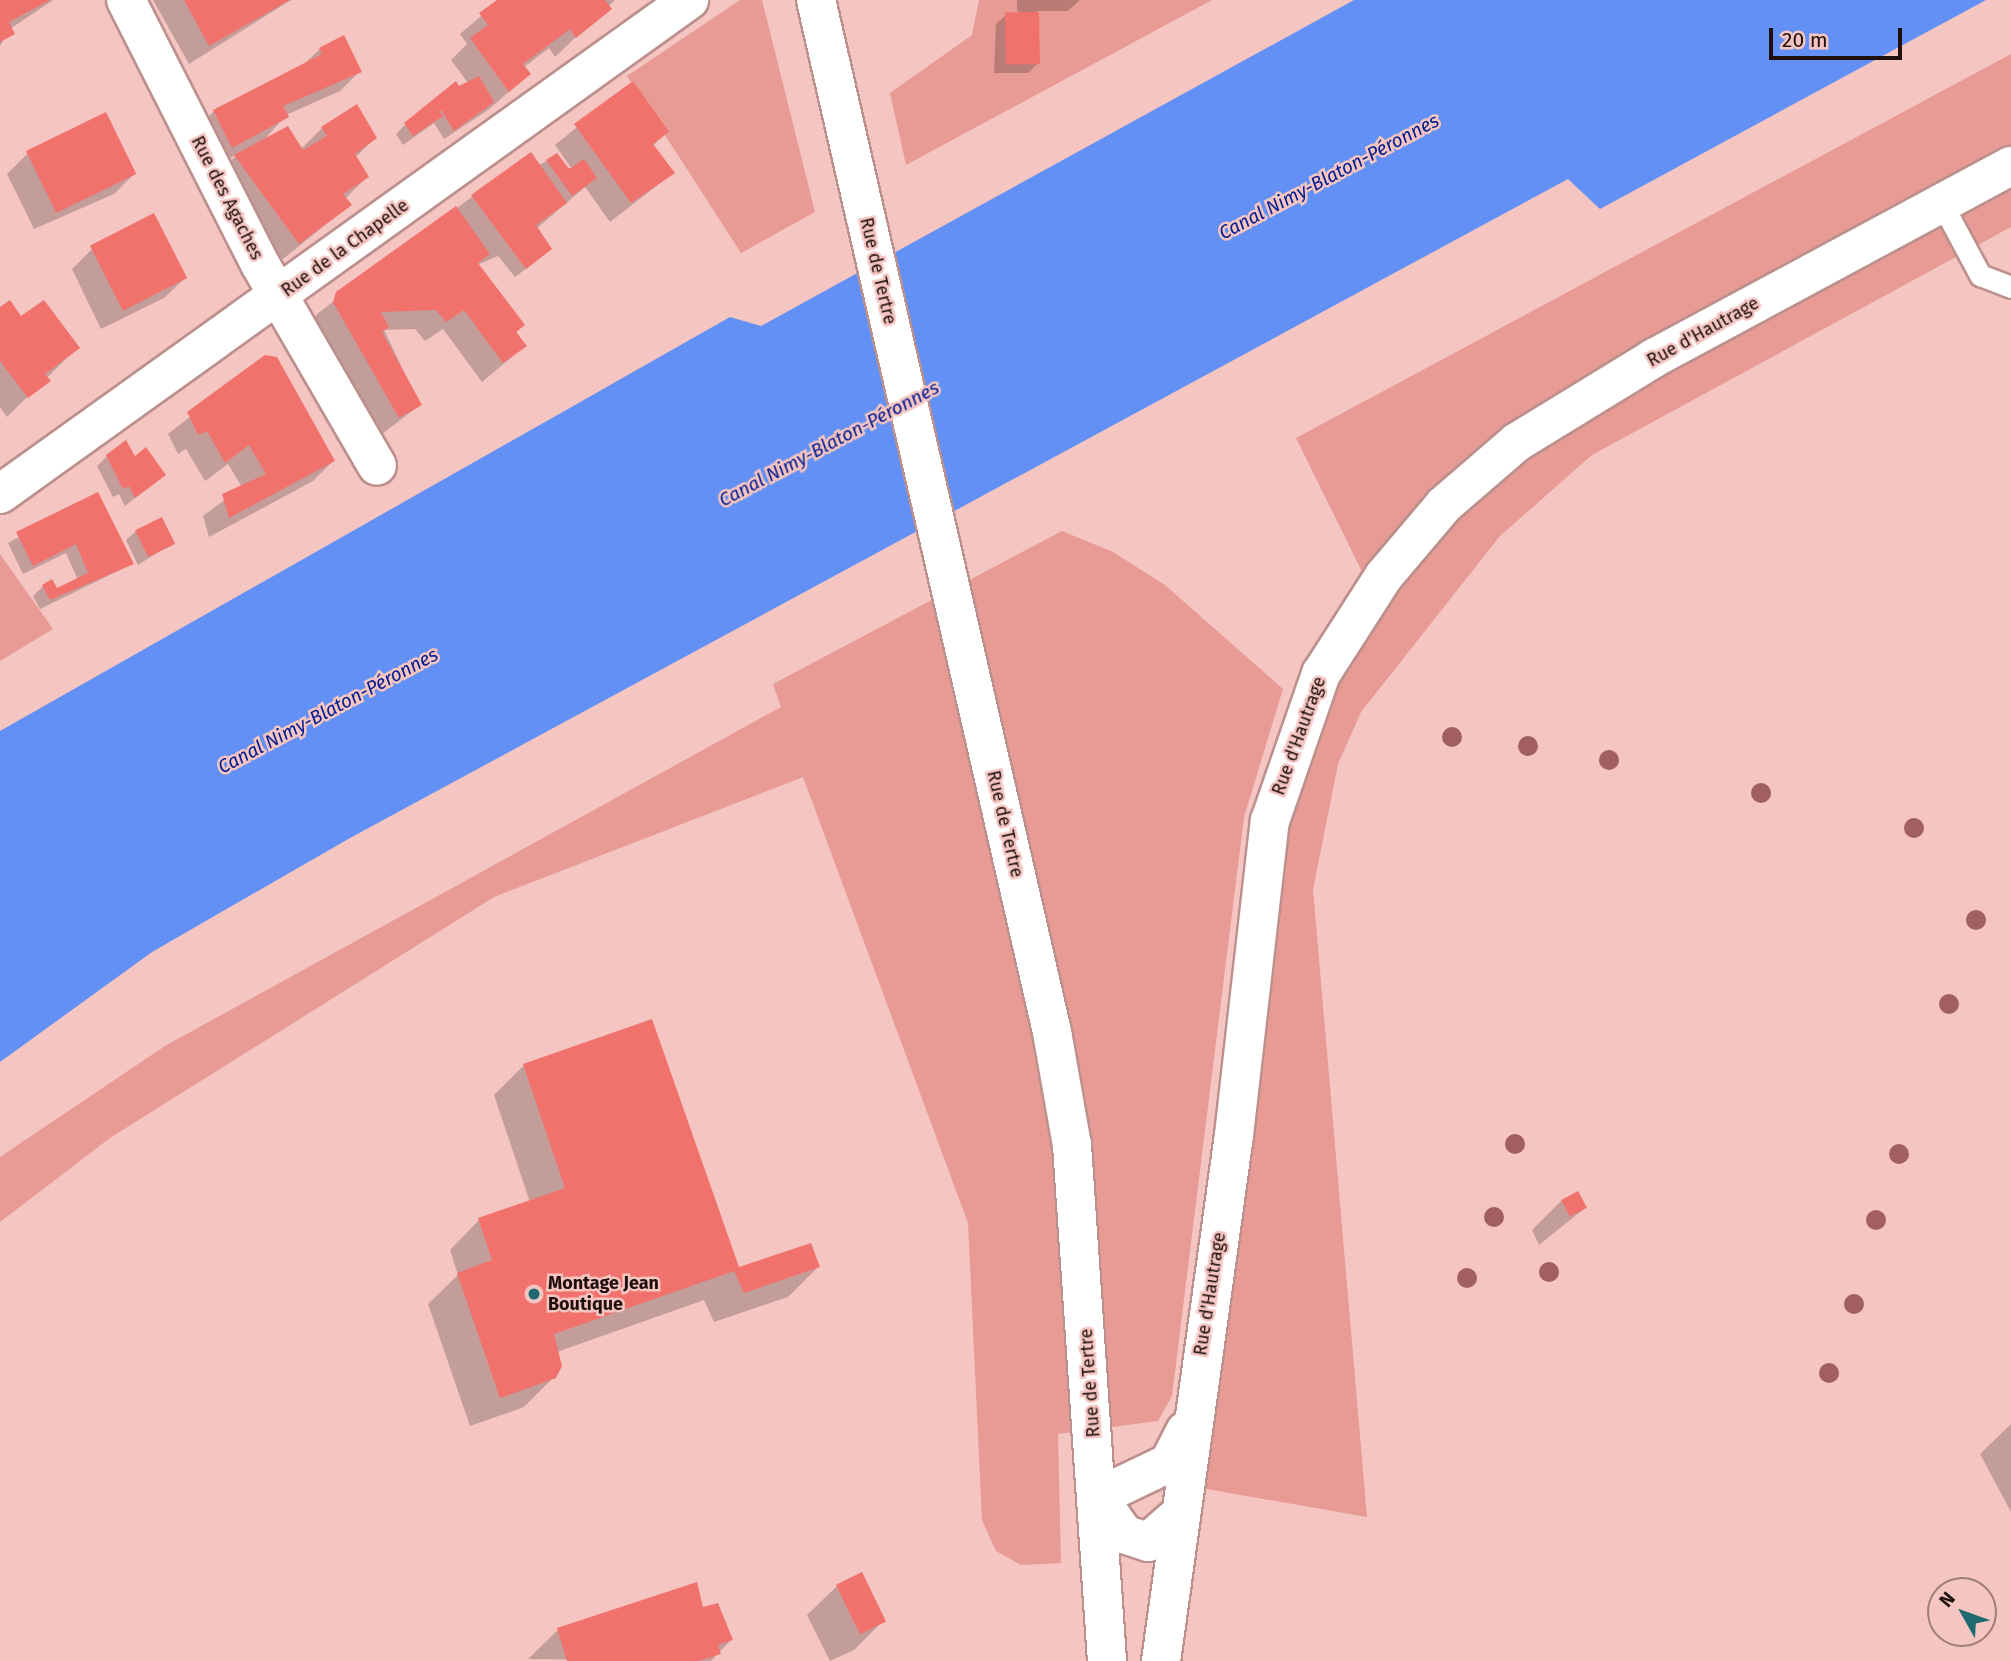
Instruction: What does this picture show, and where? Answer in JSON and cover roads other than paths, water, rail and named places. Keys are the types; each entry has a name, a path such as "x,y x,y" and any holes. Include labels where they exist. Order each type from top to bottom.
{"street":[{"name":"Rue des Agaches","path":"126,0 279,295 377,466"},
{"name":"Rue de la Chapelle","path":"0,494 689,0"},
{"name":"Rue de Tertre","path":"816,0 976,704 1072,1145 1098,1497 1107,1661"},
{"name":"Rue d'Hautrage","path":"1161,1661 1190,1420 1234,1135 1270,821 1321,674 1384,576 1444,505 1517,442 1654,358 2011,166"},
{"path":"1179,1515 1147,1542 1124,1534 1098,1497 1169,1463 1190,1420"}],"lane":[{"path":"1942,204 1980,275 2009,283"}],"water":[{"name":"Canal Nimy-Blaton-Péronnes","path":"1354,0 1986,0 1600,209 1568,179 350,838 152,952 0,1062 0,731 730,317 761,326"}],"place":[{"name":"Montage Jean Boutique","path":"534,1294"}]}
